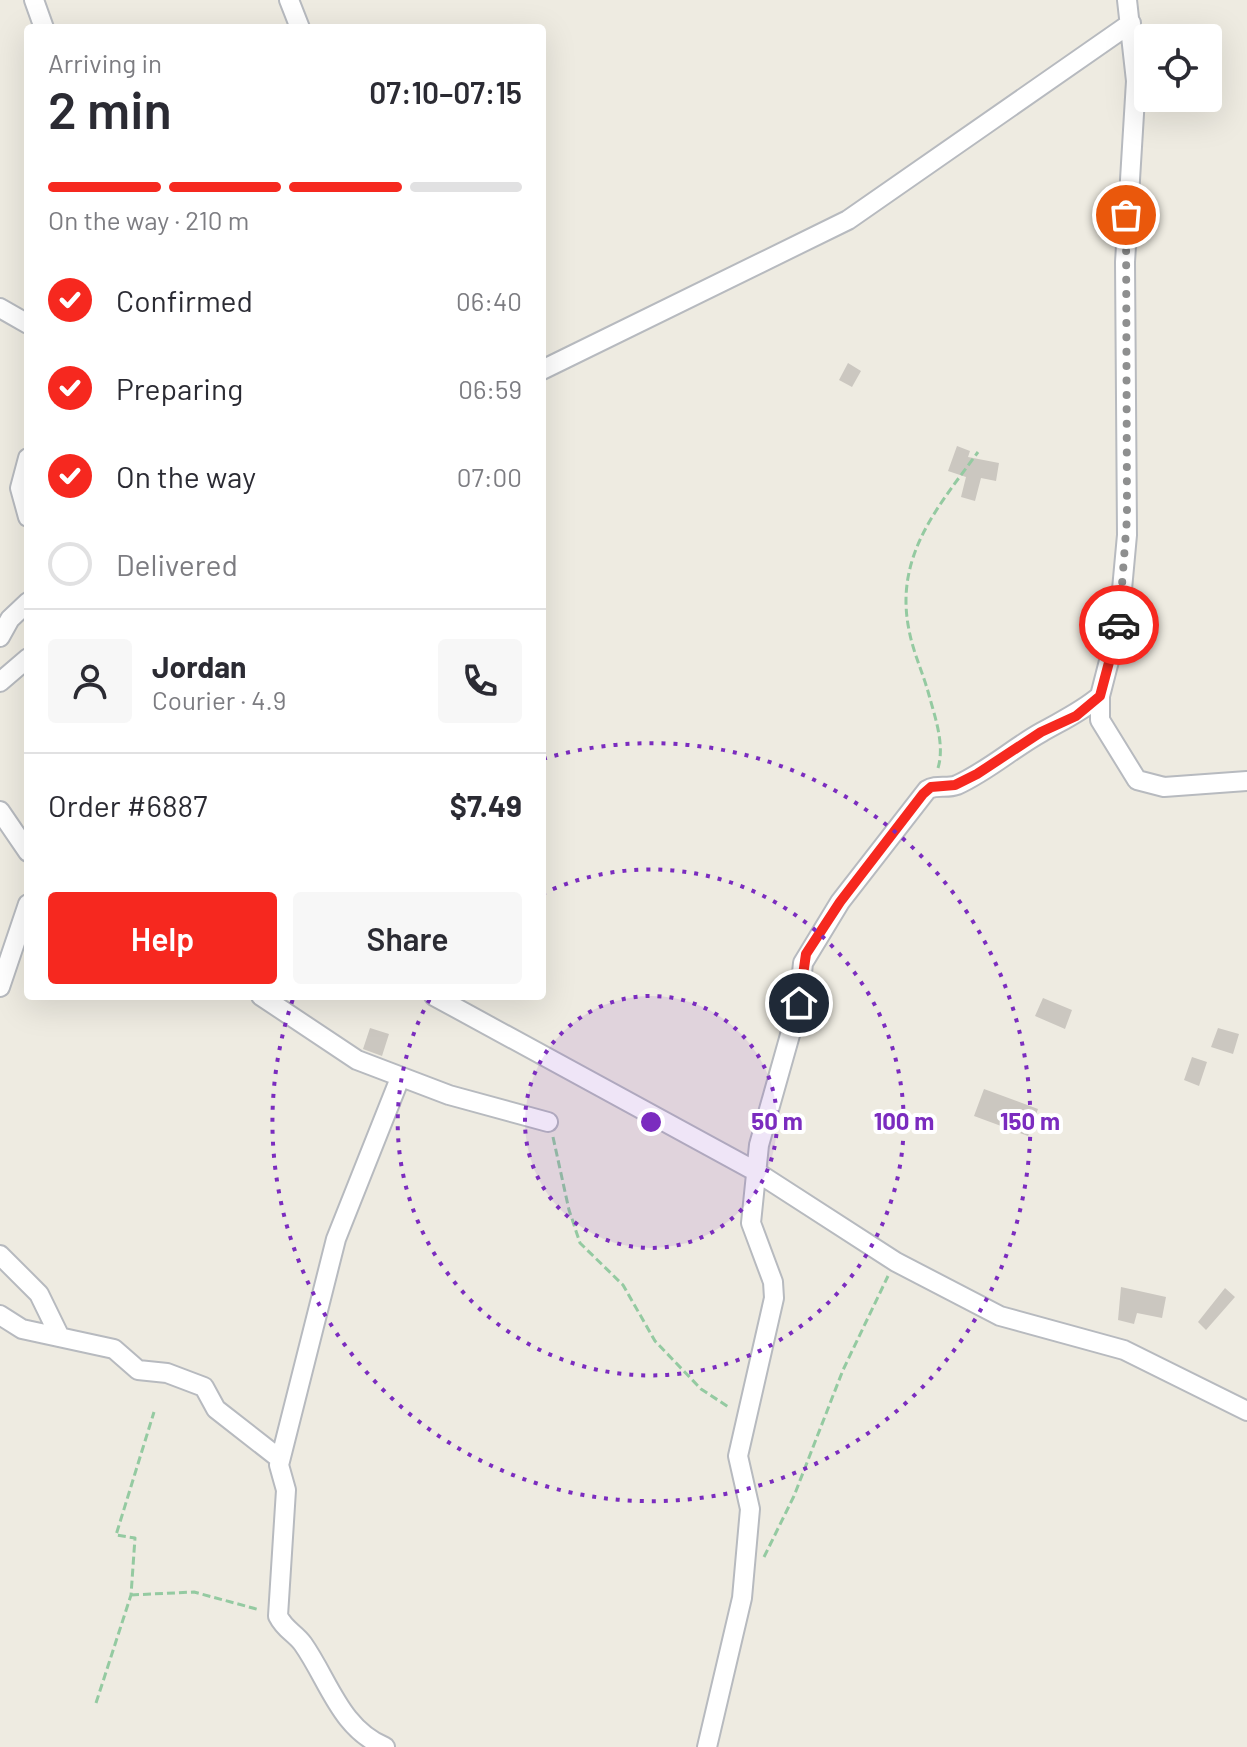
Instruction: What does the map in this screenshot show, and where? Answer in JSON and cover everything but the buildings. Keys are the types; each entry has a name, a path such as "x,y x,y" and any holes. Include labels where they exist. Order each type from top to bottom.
{"street":[{"path":"34,0 43,24"},
{"path":"289,0 298,24"},
{"path":"1127,0 1136,81 1125,247 1127,535 1115,647 1100,696 1103,727 1137,780 1164,787 1247,781"},
{"path":"546,368 848,220 1131,23"},
{"path":"0,308 24,322"},
{"path":"24,473 20,488 24,502"},
{"path":"0,637 10,619 24,606"},
{"path":"0,682 24,661"},
{"path":"707,1747 742,1598 750,1509 738,1456 774,1298 773,1282 752,1233 755,1171 799,1003 806,954 840,902 931,787 955,785 977,774 1041,732 1076,716 1100,696"},
{"path":"0,811 24,846"},
{"path":"0,987 24,916"},
{"path":"267,1000 331,1044 400,1078 548,1122"},
{"path":"441,1000 755,1171 896,1262 1000,1316 1124,1350 1247,1411"},
{"path":"385,1747 360,1732 338,1708 300,1640 286,1631 278,1616 286,1490 280,1459 336,1239 400,1078"},
{"path":"0,1255 39,1294 60,1337"},
{"path":"0,1315 22,1329 114,1349 138,1370 167,1373 204,1387 216,1409 280,1459"}],"path":[{"path":"931,787 941,751 935,718 909,630 906,582 912,553 926,523 978,452"},
{"path":"548,1122 580,1243 623,1285 655,1341 701,1389 746,1418"},
{"path":"762,1562 794,1496 843,1370 896,1262"},
{"path":"96,1703 131,1595 135,1538 116,1535 154,1412"},
{"path":"131,1595 194,1592 278,1616"}],"way so far":[{"path":"1119,625 1127,535 1124,351 1126,215"}],"route":[{"path":"799,1003 806,954 840,902 923,794 931,787 949,787 977,774 1041,732 1076,716 1100,696 1119,625"}]}
